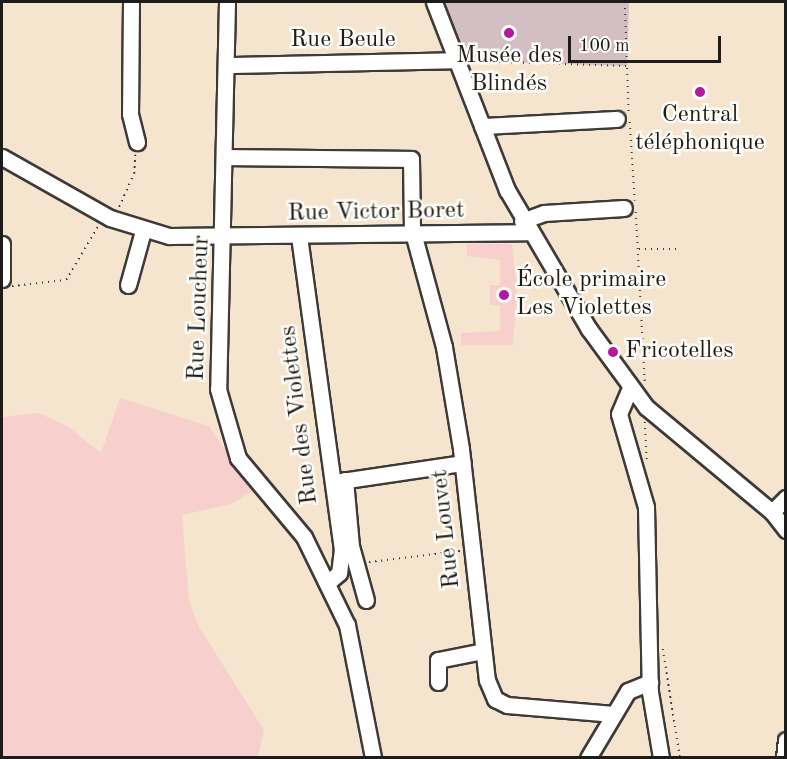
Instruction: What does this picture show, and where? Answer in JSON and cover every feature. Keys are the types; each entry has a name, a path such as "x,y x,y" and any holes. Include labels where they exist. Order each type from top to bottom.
{"street":[{"path":"131,2 130,114 137,142"},
{"name":"Rue Loucheur","path":"227,2 225,237 216,360 224,418 238,458 304,537 347,625 373,758"},
{"path":"434,2 482,126 525,226 630,388 646,407 772,512 786,530"},
{"name":"Rue Beule","path":"228,64 458,60"},
{"path":"482,126 617,118"},
{"name":"Rue Louvet","path":"227,157 404,155 411,159 413,236 444,348 463,463 483,651 495,699 507,705 614,714"},
{"name":"Rue Victor Boret","path":"2,157 110,218 143,231 225,237 413,236 525,226 544,213 624,208"},
{"path":"128,285 143,231"},
{"name":"Rue des Violettes","path":"299,237 339,481 341,563 327,583"},
{"path":"2,244 2,279"},
{"path":"630,388 619,414 646,507 650,682 661,758"},
{"path":"366,600 351,546 339,481 463,463"},
{"path":"772,512 786,498"},
{"path":"438,682 438,660 483,651"},
{"path":"588,758 628,691 650,682"},
{"path":"784,758 786,740"}],"path":[{"path":"625,2 639,249 648,475"},
{"path":"458,60 627,66"},
{"path":"2,286 66,280 95,228 110,218 131,181 137,142"},
{"path":"639,249 677,249"},
{"path":"374,561 472,549"},
{"path":"662,641 680,758"}],"shaded area":[{"path":"439,2 629,2 627,66 458,60"},
{"name":"École primaire Les Violettes","path":"467,244 512,244 517,290 513,345 461,345 461,333 500,331 500,305 490,305 490,285 500,285 500,260 467,256"},
{"path":"120,398 209,426 253,491 231,504 182,515 189,601 199,627 264,730 258,758 2,758 2,417 39,413 67,426 101,453"}],"place":[{"name":"Musée des Blindés","path":"509,33"},
{"name":"Central téléphonique","path":"700,92"},
{"name":"École primaire Les Violettes","path":"504,295"},
{"name":"Fricotelles","path":"613,352"}]}
